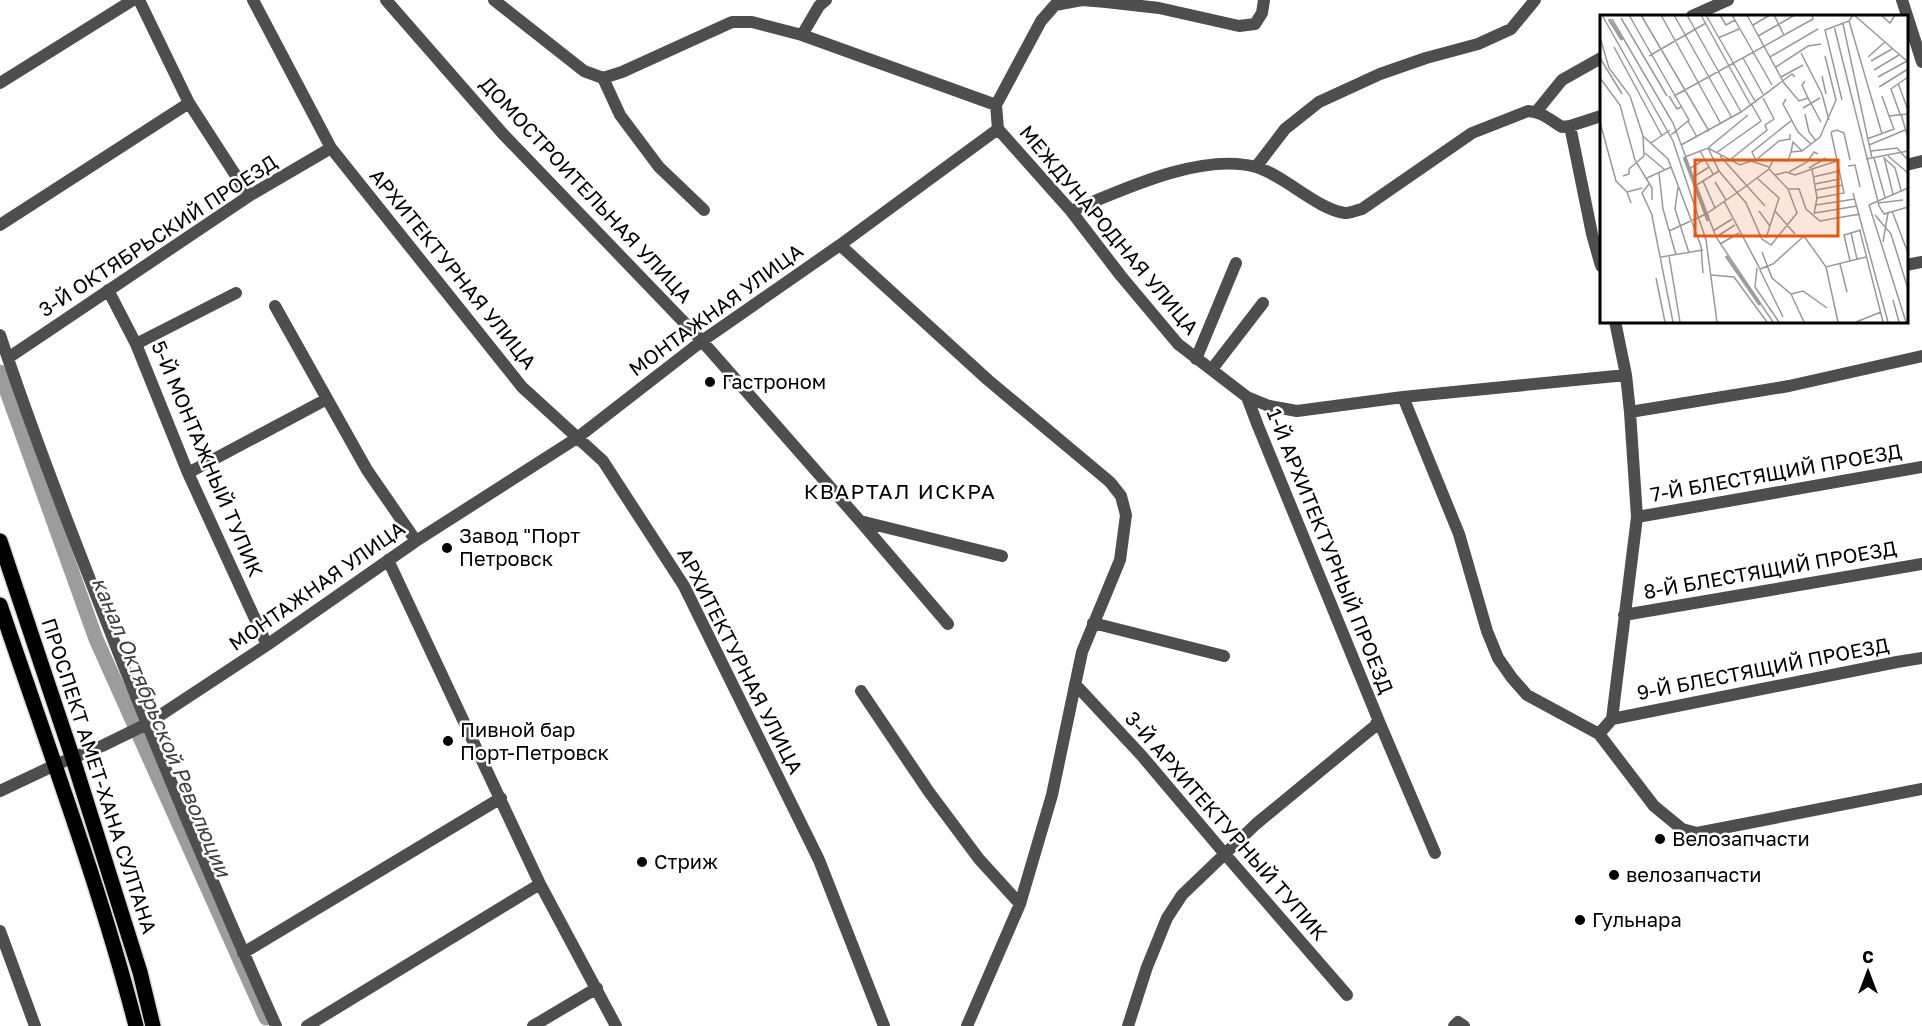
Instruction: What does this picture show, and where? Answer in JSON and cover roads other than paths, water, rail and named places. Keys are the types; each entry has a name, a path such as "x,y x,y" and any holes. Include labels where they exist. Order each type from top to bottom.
{"main road":[{"name":"ПРОСПЕКТ АМЕТ-ХАНА СУЛТАНА","path":"0,541 74,759 140,972 153,1026"},
{"path":"0,605 120,965 136,1026"}],"street":[{"path":"0,83 133,0"},
{"path":"139,0 189,103 249,196"},
{"name":"АРХИТЕКТУРНАЯ УЛИЦА","path":"253,0 331,148 522,387 603,461 684,586 819,860 884,1026"},
{"name":"ДОМОСТРОИТЕЛЬНАЯ УЛИЦА","path":"386,0 503,134 702,341 948,624"},
{"path":"494,0 584,71 603,78 622,72 732,22 752,22 802,35 996,105"},
{"path":"998,129 996,105 1041,21 1055,3 1082,0 1159,8 1239,26 1255,24 1262,13 1264,0"},
{"path":"1256,167 1285,129 1319,102 1380,74 1426,58 1478,44 1511,29 1534,0"},
{"path":"1694,15 1728,0"},
{"path":"1902,0 1903,15"},
{"path":"802,35 820,2"},
{"path":"1907,25 1922,62"},
{"path":"1536,112 1562,80 1600,59"},
{"path":"603,78 620,115 659,167 704,210"},
{"path":"0,225 189,103"},
{"path":"1071,211 1177,171 1219,164 1256,167 1332,210 1347,213 1362,208 1472,133 1528,111 1543,114 1562,128 1600,116"},
{"path":"1570,126 1597,233 1600,258"},
{"name":"МОНТАЖНАЯ УЛИЦА","path":"0,791 142,727 267,645 416,541 577,438 702,341 840,245 998,129"},
{"name":"МЕЖДУНАРОДНАЯ УЛИЦА","path":"998,129 1071,211 1178,344 1247,396 1269,406 1297,411 1403,396 1626,375"},
{"name":"3-Й ОКТЯБРЬСКИЙ ПРОЕЗД","path":"8,358 249,196 331,148"},
{"path":"1907,165 1922,161"},
{"path":"840,245 988,381 1110,482 1121,496 1126,515 1120,560 1082,652 1052,795 1020,904 967,1026"},
{"path":"1907,265 1922,262"},
{"path":"1196,359 1236,263"},
{"name":"5-Й МОНТАЖНЫЙ ТУПИК","path":"108,290 136,344 188,473 267,645"},
{"path":"136,344 236,293"},
{"path":"1212,369 1263,303"},
{"path":"275,306 367,470 416,541"},
{"path":"1599,734 1612,719 1637,517 1630,412 1620,322"},
{"path":"0,335 142,727 276,1026"},
{"path":"1630,412 1789,386 1922,356"},
{"name":"1-Й АРХИТЕКТУРНЫЙ ПРОЕЗД","path":"1247,396 1435,853"},
{"path":"1403,396 1459,534 1487,631 1498,658 1527,695 1599,734 1654,806 1682,829 1697,833 1922,789"},
{"path":"188,473 327,399"},
{"name":"7-Й БЛЕСТЯЩИЙ ПРОЕЗД","path":"1637,517 1922,467"},
{"path":"860,521 1002,556"},
{"path":"388,560 540,884 616,1026"},
{"name":"8-Й БЛЕСТЯЩИЙ ПРОЕЗД","path":"1624,615 1922,564"},
{"path":"1093,622 1224,656"},
{"name":"9-Й БЛЕСТЯЩИЙ ПРОЕЗД","path":"1612,719 1922,658"},
{"name":"3-Й АРХИТЕКТУРНЫЙ ТУПИК","path":"1075,684 1142,756 1347,995"},
{"path":"861,691 929,792 979,859 1020,904"},
{"name":"1-Й АРХИТЕКТУРНЫЙ ПРОЕЗД","path":"1128,1026 1147,967 1167,918 1182,895 1224,853 1375,726 1378,719"},
{"path":"243,953 501,798"},
{"path":"307,1026 540,884"},
{"path":"0,930 35,1026"},
{"path":"533,1026 597,988"},
{"path":"1454,1026 1458,1022 1464,1026"}],"waterway":[{"name":"канал Октябрьской Революции","path":"0,372 96,639 266,1018"}],"place":[{"name":"Гастроном","path":"710,382"},
{"name":"Завод \"Порт Петровск","path":"447,548"},
{"name":"Пивной бар Порт-Петровск","path":"448,741"},
{"name":"Велозапчасти","path":"1660,839"},
{"name":"Стриж","path":"642,862"},
{"name":"велозапчасти","path":"1614,875"},
{"name":"Гульнара","path":"1580,920"}],"district":[{"name":"КВАРТАЛ ИСКРА","path":"900,492"}]}
